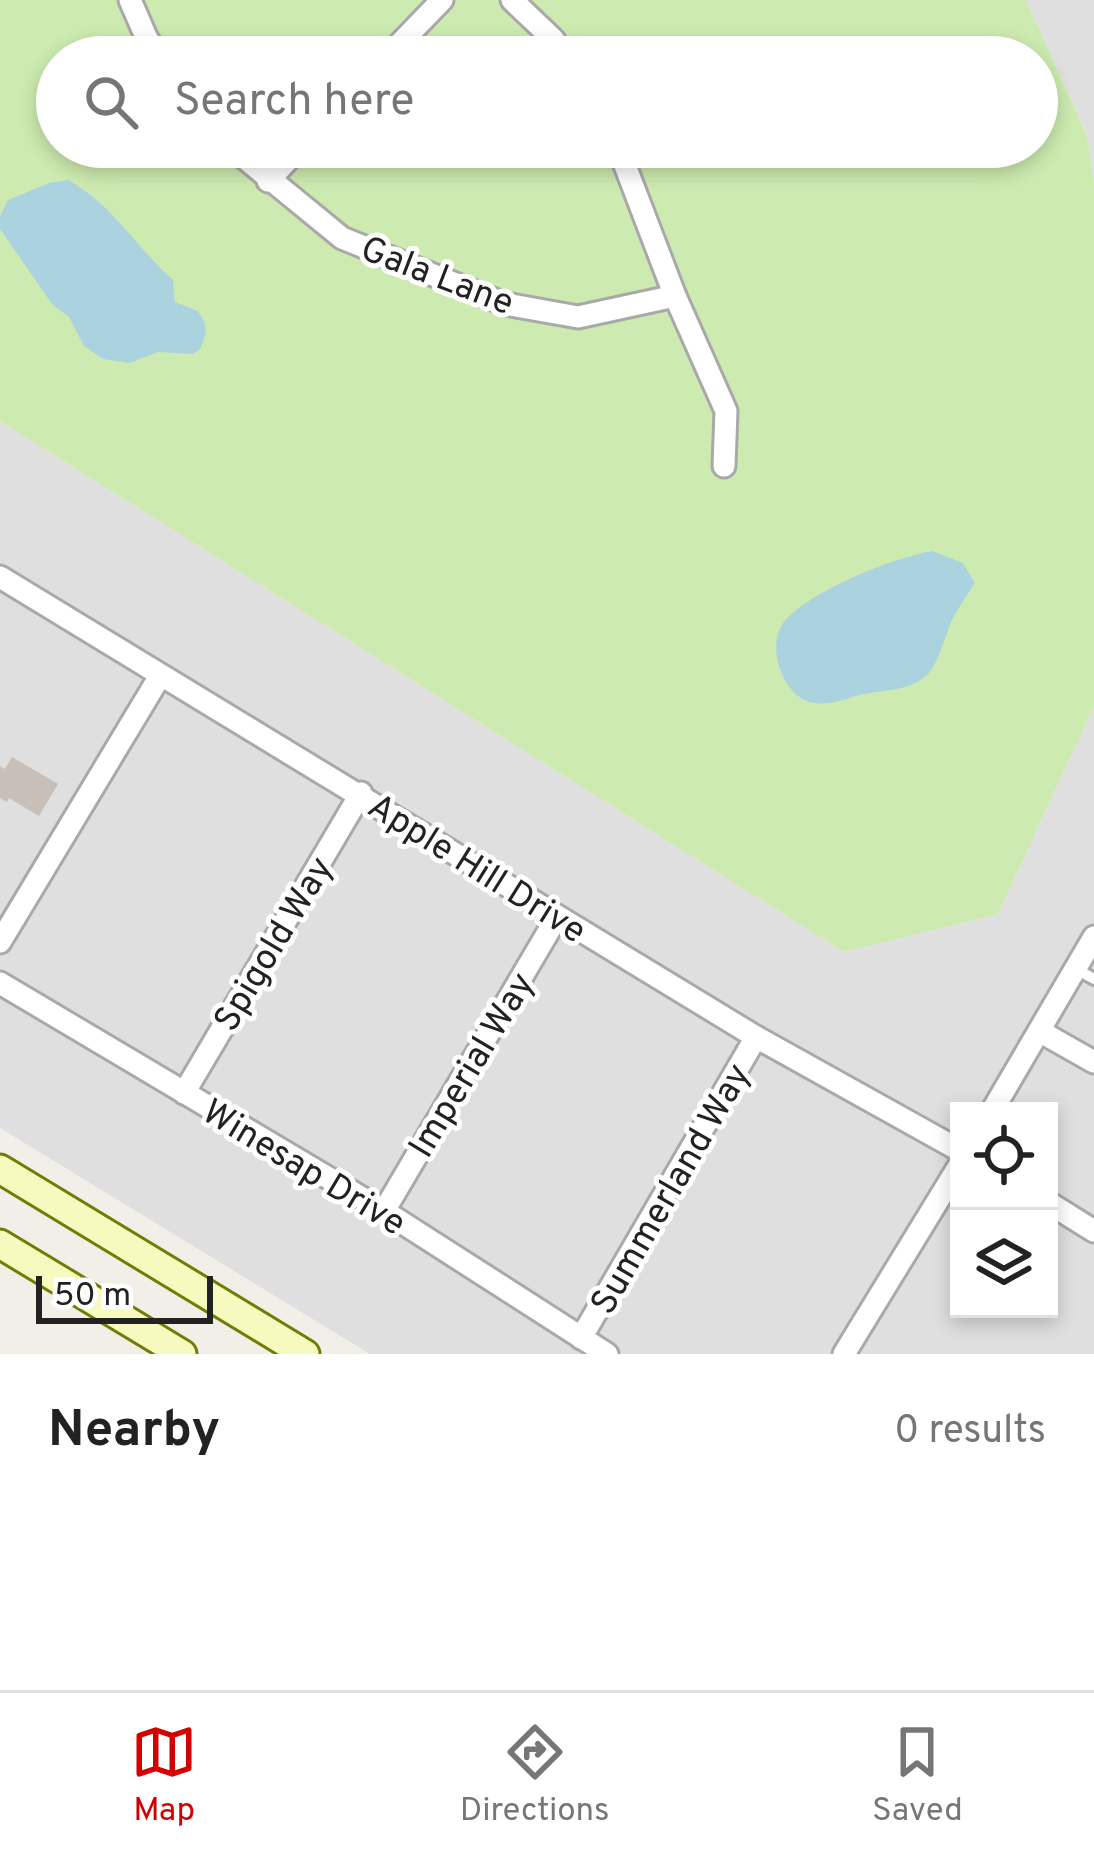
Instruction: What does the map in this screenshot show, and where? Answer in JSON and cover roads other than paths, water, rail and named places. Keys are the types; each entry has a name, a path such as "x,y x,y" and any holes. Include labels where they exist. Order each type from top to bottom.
{"main road":[{"path":"0,1169 305,1354"},
{"path":"0,1244 182,1354"}],"street":[{"path":"130,0 145,36"},
{"path":"407,36 442,0"},
{"path":"512,0 550,36"},
{"name":"Gala Lane","path":"254,168 342,238 505,304 578,317 675,296"},
{"path":"268,181 280,168"},
{"path":"626,168 675,296 727,411 724,466"},
{"name":"Apple Hill Drive","path":"0,577 756,1037 950,1145"},
{"path":"0,942 160,676"},
{"name":"Spigold Way","path":"184,1093 361,793"},
{"name":"Imperial Way","path":"384,1210 557,917"},
{"path":"998,1102 1041,1032 1085,974 1094,938"},
{"name":"Winesap Drive","path":"0,983 384,1210 607,1354"},
{"path":"1041,1032 1094,1062"},
{"name":"Summerland Way","path":"581,1338 756,1037"},
{"path":"844,1354 950,1181"},
{"path":"1058,1209 1094,1232"}],"water":[{"path":"68,180 111,213 173,280 175,302 198,311 206,332 201,348 193,354 158,352 130,363 103,359 84,346 69,317 52,304 0,229 8,200"},
{"path":"932,551 963,563 975,583 951,622 929,673 909,686 831,703 798,696 779,666 776,642 784,622 812,599 853,578"}]}
